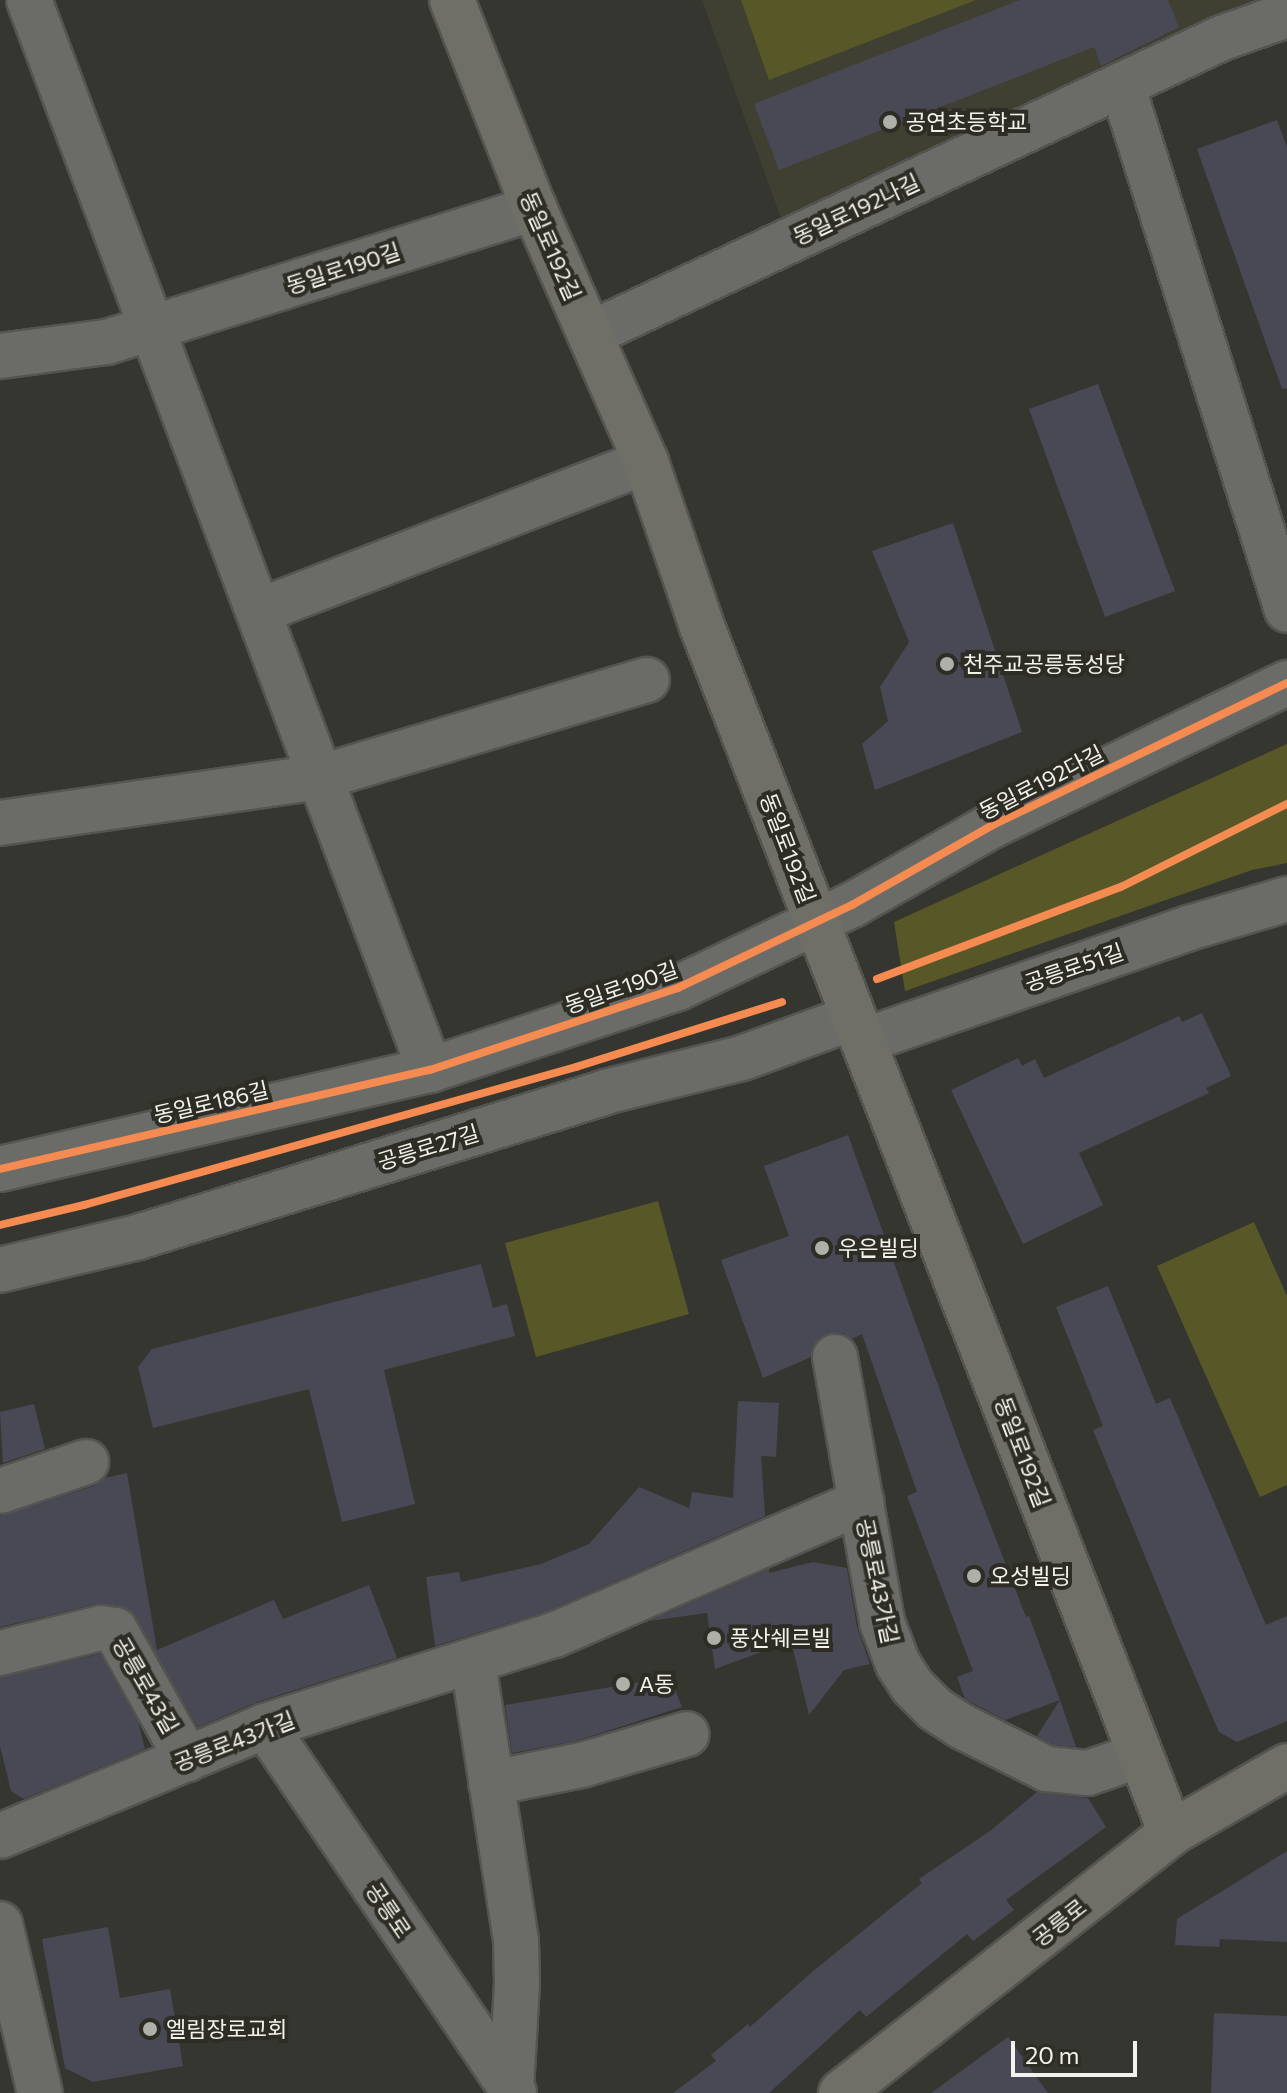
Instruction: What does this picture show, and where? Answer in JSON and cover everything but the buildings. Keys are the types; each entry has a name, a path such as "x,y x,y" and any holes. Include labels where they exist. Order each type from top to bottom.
{"street":[{"path":"29,0 430,1070"},
{"name":"동일로192길","path":"452,0 534,208 646,462 701,624 1171,1833"},
{"name":"동일로192나길","path":"590,334 1222,38 1287,15"},
{"path":"1122,85 1287,610"},
{"name":"동일로190길","path":"152,328 534,208"},
{"path":"0,356 107,342 152,328"},
{"path":"259,611 646,462"},
{"path":"0,823 321,777 647,680"},
{"name":"동일로192다길","path":"817,923 991,826 1287,683"},
{"name":"공릉로51길","path":"858,1029 1287,899"},
{"name":"동일로190길","path":"430,1070 678,988 817,923"},
{"name":"공릉로27길","path":"0,1270 138,1237 605,1092 858,1029"},
{"name":"동일로186길","path":"0,1169 430,1070"},
{"name":"공릉로43가길","path":"835,1357 888,1643 913,1687 935,1709 1047,1769 1088,1773 1140,1755"},
{"path":"0,1491 86,1462"},
{"name":"공릉로43가길","path":"0,1836 265,1726 554,1635 861,1502"},
{"name":"공릉로43길","path":"0,1653 101,1628 115,1630 187,1759"},
{"path":"473,1663 516,1941 517,1997 512,2091"},
{"name":"공릉로","path":"265,1726 512,2091"},
{"path":"491,1783 582,1765 687,1734"},
{"name":"공릉로","path":"841,2093 1171,1833 1287,1766"},
{"path":"0,1924 7,1987 40,2093"}],"shaded area":[{"name":"공연초등학교","path":"702,0 1287,0 1287,25 781,218"},
{"path":"741,0 976,0 769,80"},
{"path":"1287,744 1287,863 1252,870 905,991 894,922"},
{"path":"658,1201 689,1314 536,1357 505,1243"},
{"path":"1254,1222 1287,1296 1287,1485 1260,1497 1157,1266"}],"cycle path":[{"path":"0,1169 430,1070 678,988 852,905 991,826 1287,683"},
{"path":"877,979 1121,887 1287,804"},
{"path":"0,1225 84,1205 576,1067 782,1002"}],"place":[{"name":"공연초등학교","path":"890,122"},
{"name":"천주교공릉동성당","path":"947,664"},
{"name":"우은빌딩","path":"822,1248"},
{"name":"오성빌딩","path":"974,1576"},
{"name":"풍산쉐르빌","path":"714,1638"},
{"name":"A동","path":"623,1684"},
{"name":"엘림장로교회","path":"150,2029"}]}
